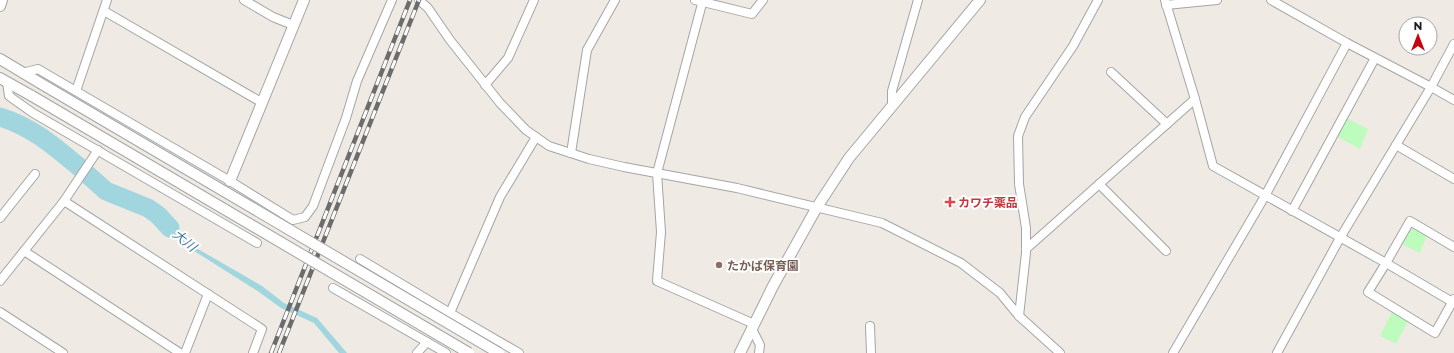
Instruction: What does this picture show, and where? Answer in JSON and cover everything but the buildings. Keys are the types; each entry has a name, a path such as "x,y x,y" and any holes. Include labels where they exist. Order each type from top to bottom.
{"street":[{"path":"0,6 2,0"},
{"path":"76,91 107,0"},
{"path":"244,0 273,17 293,25"},
{"path":"230,181 261,102 304,0"},
{"path":"22,73 38,69 230,181 293,220 305,217 313,206 346,118 357,81 392,0"},
{"path":"419,0 428,8 450,40 500,104 526,130 549,146 571,154 617,165 737,188 882,223 961,263 1000,293 1019,316 1060,353"},
{"path":"428,8 431,0"},
{"path":"485,85 508,58 534,0"},
{"path":"571,154 587,50 615,0"},
{"path":"759,353 760,345 753,326 657,281 662,232 657,173 700,1 752,14 763,0"},
{"path":"892,105 892,91 918,0"},
{"path":"740,353 773,286 817,207 849,158 980,0"},
{"path":"1019,316 1026,249 1026,228 1019,184 1018,136 1025,117 1073,46 1098,0"},
{"path":"1217,0 1165,2 1195,99 1213,166 1265,196 1386,263 1453,301 1435,333 1368,292 1386,263 1410,221 1454,247"},
{"path":"1271,0 1347,43 1454,100"},
{"path":"104,10 261,102"},
{"path":"1173,353 1265,196 1347,43"},
{"path":"1277,353 1340,238 1431,87 1454,44"},
{"path":"1292,211 1375,58"},
{"path":"0,59 499,353"},
{"path":"1110,72 1167,124"},
{"path":"4,80 469,353"},
{"path":"4,80 9,96 33,113 257,243"},
{"path":"1026,249 1195,99"},
{"path":"450,313 500,197 536,137"},
{"path":"1396,145 1454,179"},
{"path":"0,281 64,200 98,150"},
{"path":"0,218 35,174"},
{"path":"1100,184 1166,251"},
{"path":"64,200 262,329 253,353"},
{"path":"24,251 180,353"},
{"path":"360,259 519,353"},
{"path":"333,288 446,353"},
{"path":"185,353 208,294"},
{"path":"0,312 63,353"},
{"path":"870,326 871,353"},
{"path":"417,353 427,342"}],"green space":[{"path":"1344,117 1368,129 1360,149 1334,135"},
{"path":"1410,223 1428,233 1420,253 1399,243"},
{"path":"1393,310 1409,319 1396,344 1380,336"}],"water":[{"path":"151,209 158,212 184,241 262,286 284,303 317,318 347,353 339,353 314,323 281,308 259,292 180,242 156,215 150,212"}],"waterway":[{"name":"大川","path":"0,117 22,126 42,138 79,167"},
{"name":"大川","path":"88,175 106,191 148,208 158,215 170,228"}],"railway":[{"path":"271,353 410,0"},
{"path":"279,353 419,0"}],"place":[{"name":"カワチ薬品","path":"950,202"},
{"name":"たかば保育園","path":"719,265"}]}
